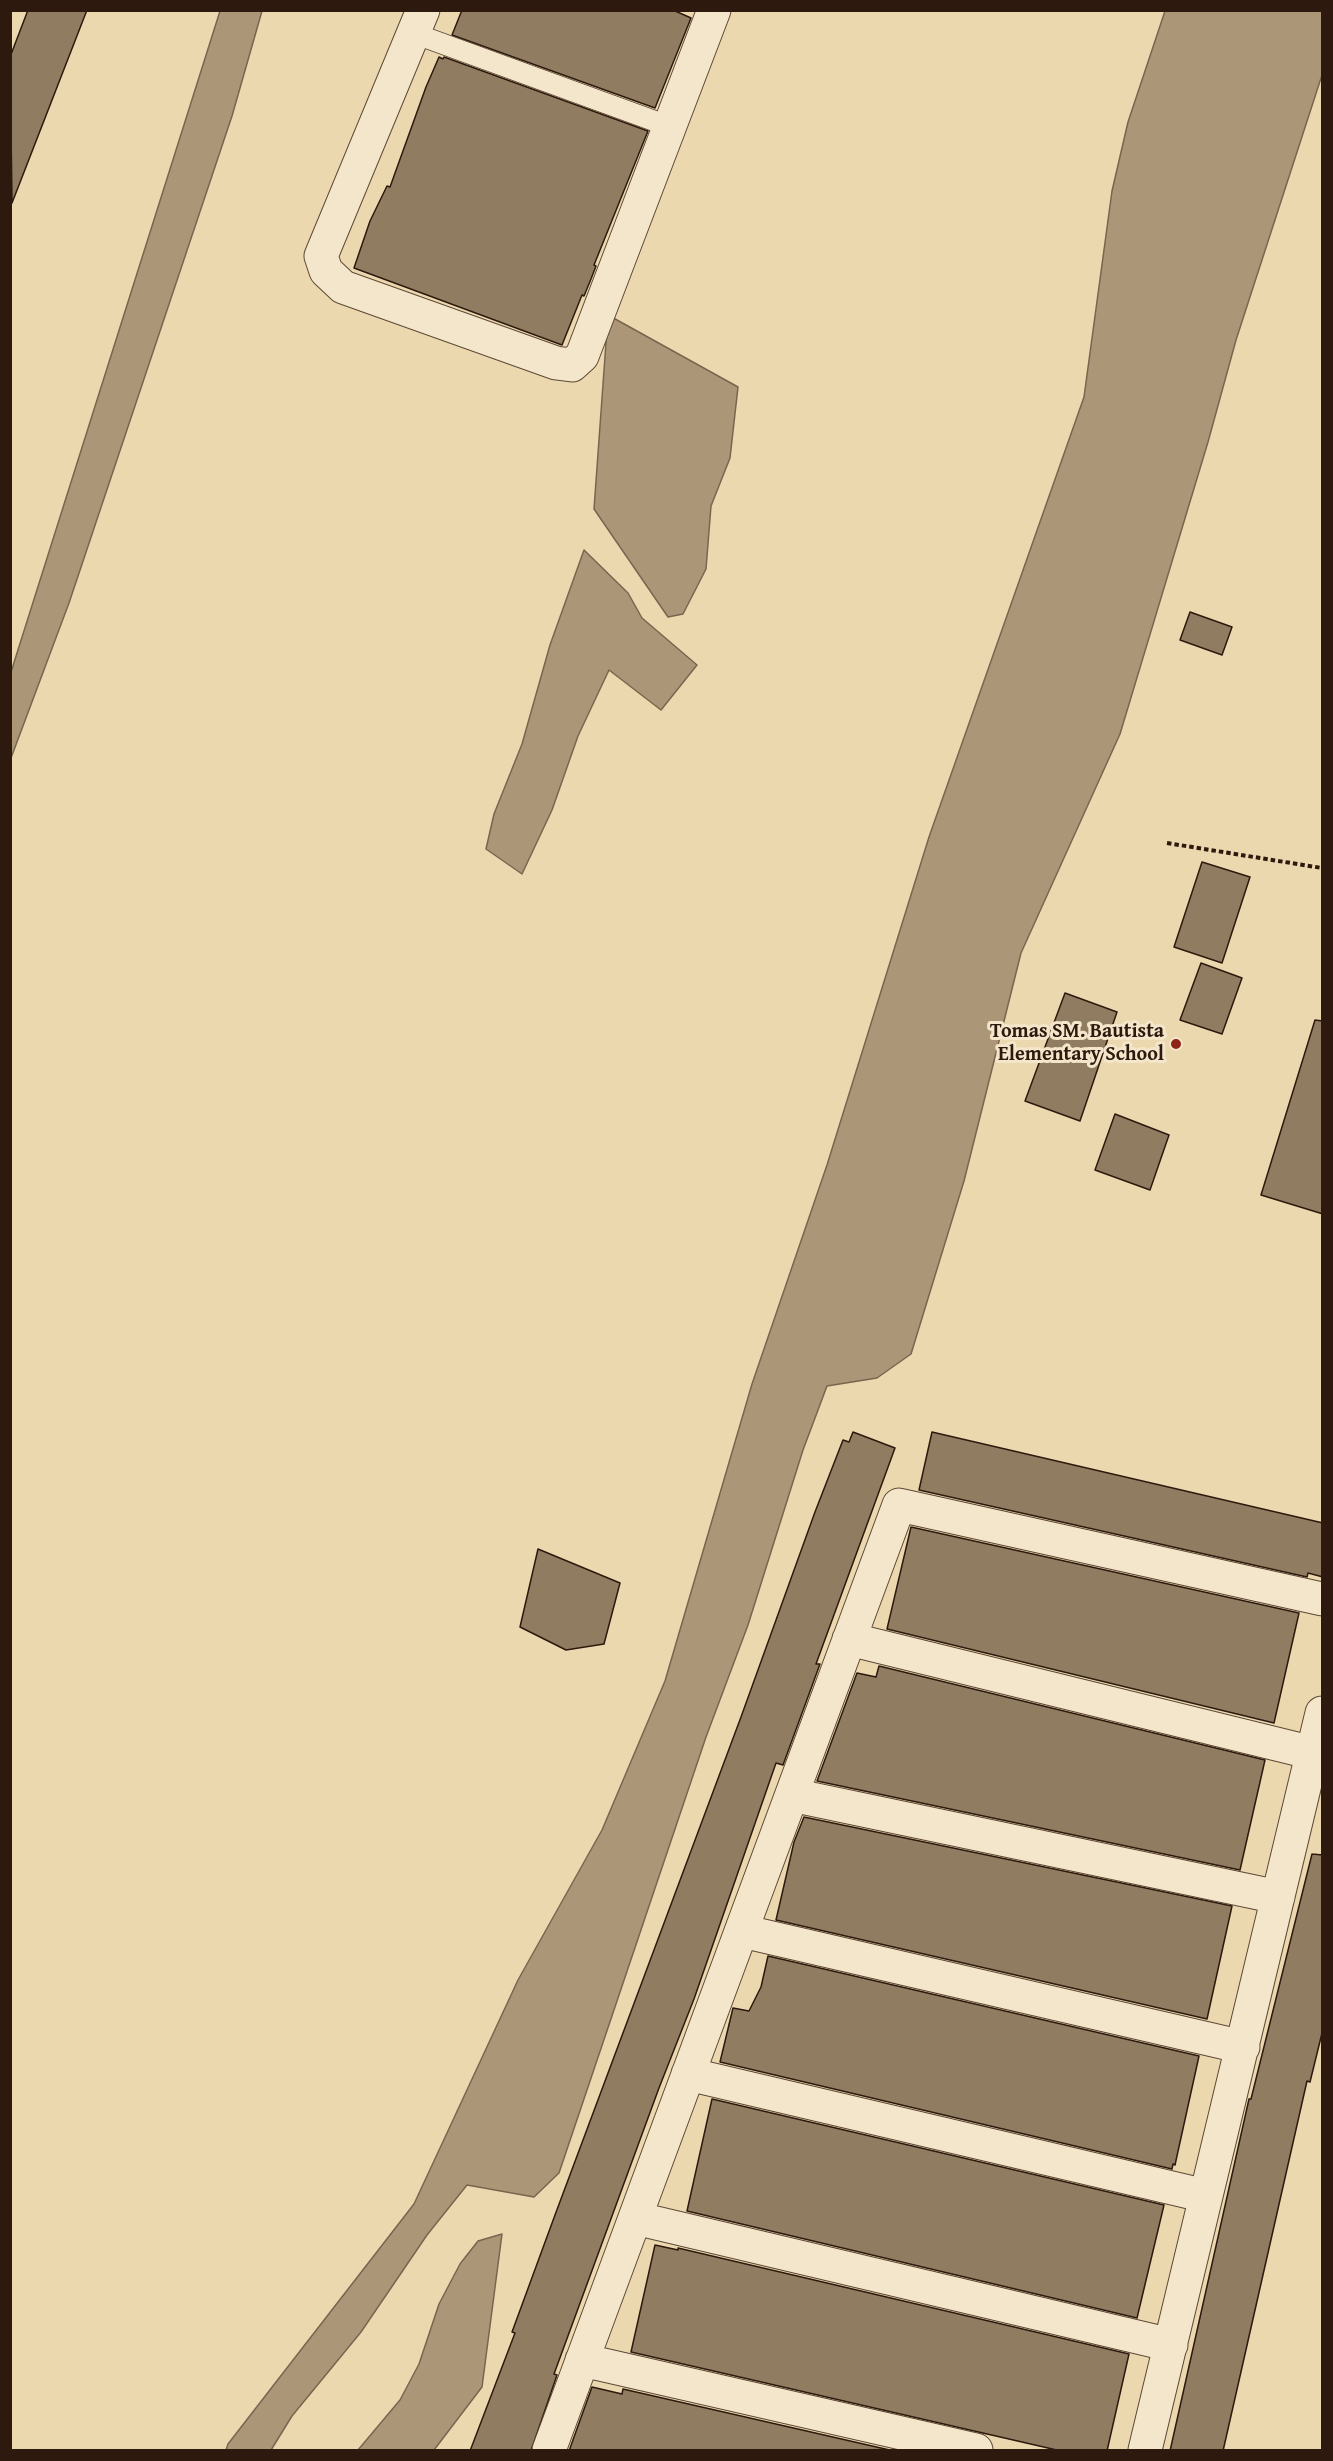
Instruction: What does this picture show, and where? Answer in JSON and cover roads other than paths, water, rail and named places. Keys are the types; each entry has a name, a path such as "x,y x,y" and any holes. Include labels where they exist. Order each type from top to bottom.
{"street":[{"path":"418,22 321,256 326,272 343,287 556,363 572,365 582,356 671,128 714,10"},
{"path":"549,2451 899,1505 1323,1599"},
{"path":"849,1639 1313,1753"},
{"path":"1146,2451 1323,1713"},
{"path":"792,1795 1278,1897"},
{"path":"741,1931 1243,2046"},
{"path":"688,2074 1206,2196"},
{"path":"635,2218 1171,2345"},
{"path":"582,2360 976,2451"}],"lane":[{"path":"418,22 671,128"}],"place":[{"name":"Tomas SM. Bautista Elementary School","path":"1176,1044"}]}
